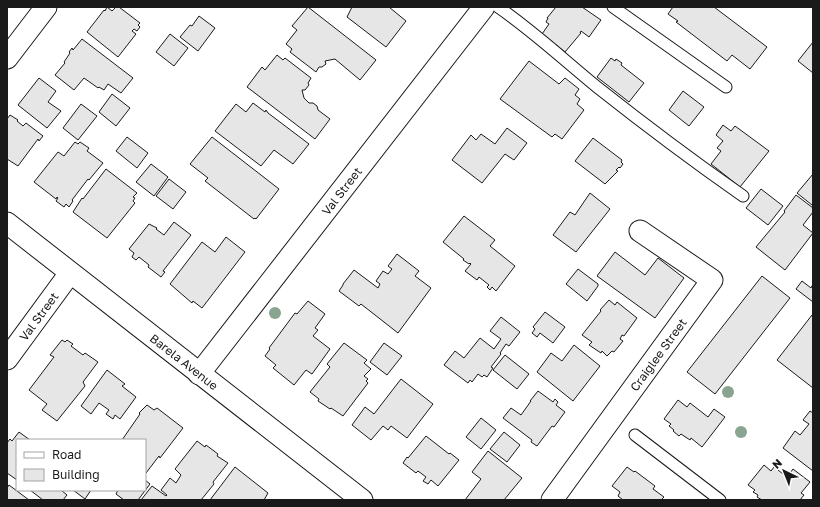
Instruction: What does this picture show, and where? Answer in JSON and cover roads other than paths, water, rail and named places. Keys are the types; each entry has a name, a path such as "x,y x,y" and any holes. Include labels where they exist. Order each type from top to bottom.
{"street":[{"path":"7,58 46,7"},
{"name":"Val Street","path":"199,374 484,7"},
{"name":"Barela Avenue","path":"7,224 362,500"},
{"name":"Craiglee Street","path":"552,500 712,280 640,231"},
{"name":"Val Street","path":"7,359 70,273"}],"lane":[{"path":"498,7 516,19 658,136 743,196"},
{"path":"612,7 726,87"},
{"path":"635,435 720,500"}]}
